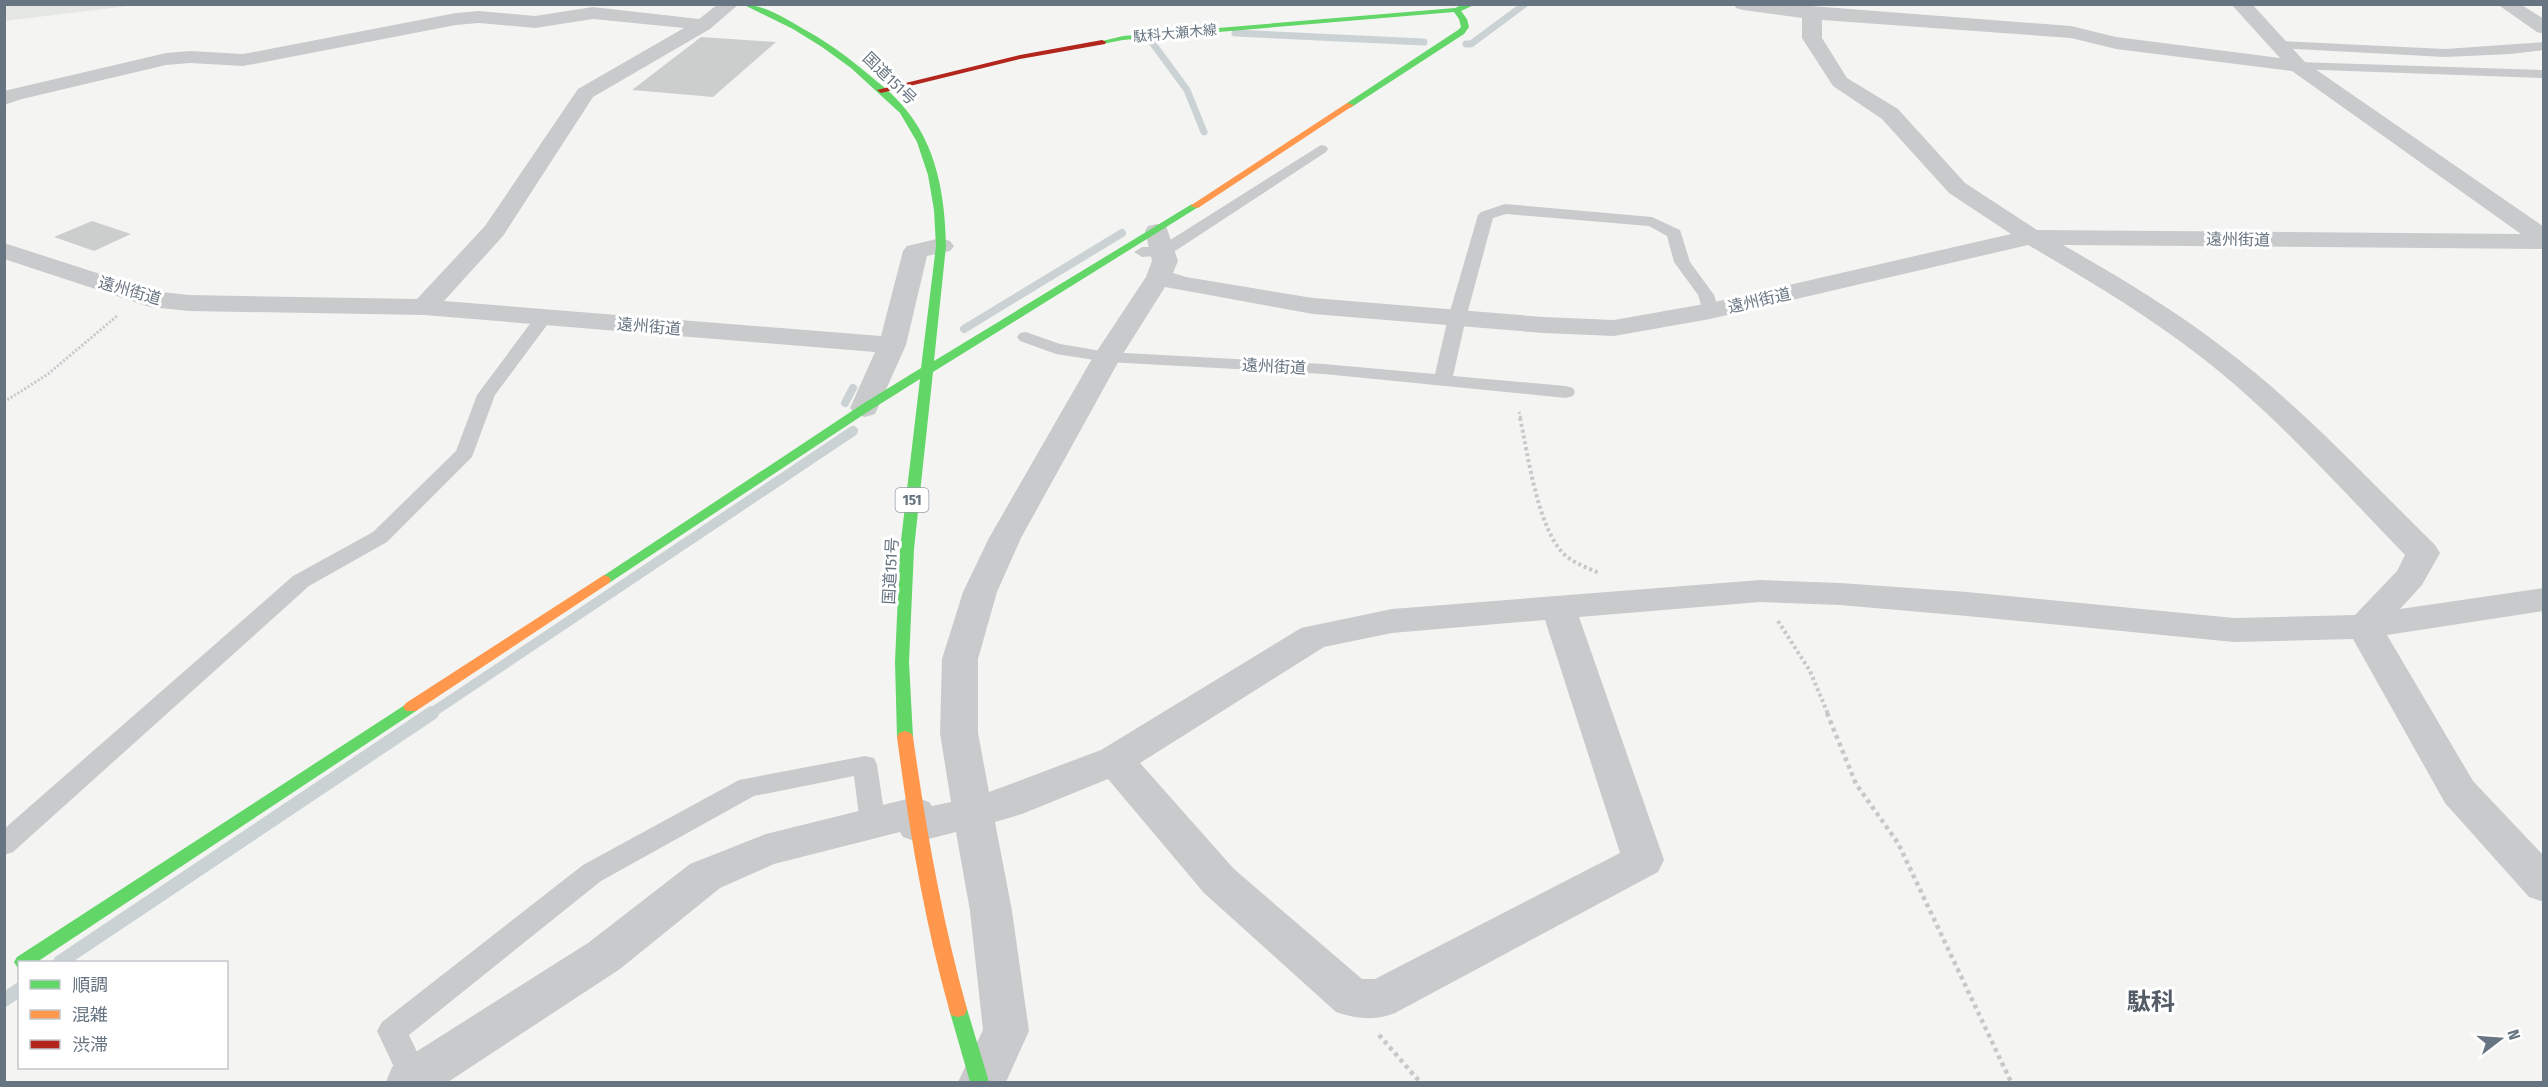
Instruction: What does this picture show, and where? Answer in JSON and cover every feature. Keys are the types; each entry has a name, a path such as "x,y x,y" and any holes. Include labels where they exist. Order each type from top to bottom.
{"main road":[{"name":"国道151号","path":"745,4 798,27 831,47 906,114 933,171 941,207 941,246 907,549 902,662 903,724 916,819 940,948 981,1083"},
{"name":"駄科大瀬木線","path":"881,90 1020,57 1123,38 1456,10 1473,4"},
{"path":"26,961 901,385 969,345 1155,253 1461,32 1465,27 1463,19 1456,10"}],"street":[{"path":"424,307 494,231 585,93 703,25 730,4"},
{"path":"1743,4 1812,14 2071,32 2116,43 2298,66"},
{"path":"1964,4 1994,27"},
{"path":"2240,4 2253,15 2298,66 2544,241"},
{"path":"2506,4 2544,28"},
{"path":"4,99 15,94 166,59 190,57 243,60 456,19 479,17 535,22 593,13 628,15 703,25"},
{"path":"1812,14 1812,38 1840,82 1890,114 1957,188 2032,237 2134,297 2212,352 2281,411 2423,553 2410,576 2364,627"},
{"name":"遠州街道","path":"1155,253 1182,284 1312,306 1614,328 1710,311 2032,237 2544,241"},
{"path":"865,408 892,345 916,251 941,246"},
{"name":"遠州街道","path":"4,250 150,299 189,303 424,307 892,345"},
{"path":"981,1083 1006,1031 991,911 959,733 960,659 976,603 1005,538 1107,357 1155,253"},
{"path":"412,1081 604,956 705,876 766,850 873,824 972,814 1008,803 1114,760 1314,637 1392,621 1760,591 1840,594 1967,604 2234,630 2364,627 2544,599"},
{"path":"1114,760 1219,881 1352,998 1379,999 1643,860 1558,608"},
{"path":"2364,627 2459,792 2544,885"},
{"path":"4,975 18,966"}],"lane":[{"path":"2279,45 2465,53 2505,52 2544,46"},
{"path":"2298,66 2544,74"},
{"path":"1155,253 1321,149"},
{"path":"1443,381 1457,318 1486,215 1505,209 1652,222 1674,233 1682,262 1706,295 1710,311"},
{"path":"4,845 302,580 381,537 465,453 486,395 544,317"},
{"name":"遠州街道","path":"1026,337 1056,350 1107,357 1324,369 1566,392"},
{"path":"412,1081 392,1031 592,873 644,844 748,787 865,765 873,824"}],"path":[{"path":"4,402 48,374 118,315 150,299"},
{"path":"1514,388 1547,528 1563,552 1573,561 1604,575"},
{"path":"1760,591 1810,671 1857,784 1898,843 2011,1083"},
{"path":"1352,998 1367,1022 1420,1083"}],"shaded area":[{"path":"5,4 163,5 128,6 5,21"}],"building":[{"path":"701,37 776,42 713,97 632,90"},
{"path":"92,221 131,234 94,251 54,237"}],"waterway":[{"path":"1466,44 1471,44 1525,4"},
{"path":"1235,33 1424,42"},
{"path":"1151,41 1187,90 1204,132"},
{"path":"964,329 1122,233"},
{"path":"845,403 853,388"},
{"path":"430,714 853,431"},
{"path":"61,961 432,713"},
{"path":"4,1000 18,990"}],"traffic: fast":[{"path":"745,4 796,28 825,45 892,99 903,111 922,142 937,193 941,246 907,549 902,662 905,737"},
{"path":"1102,42 1123,38 1456,10 1473,4"},
{"path":"1350,105 1461,32 1465,27 1463,19 1456,10"},
{"path":"604,580 865,408 1195,206"},
{"path":"25,961 411,707"},
{"path":"958,1009 980,1082"}],"traffic: slow":[{"path":"1195,206 1350,105"},
{"path":"411,707 604,580"},
{"path":"905,737 926,874 940,942 958,1009"}],"traffic: jam":[{"path":"881,90 1020,57 1102,42"}],"district":[{"name":"駄科","path":"2151,1002"}]}
